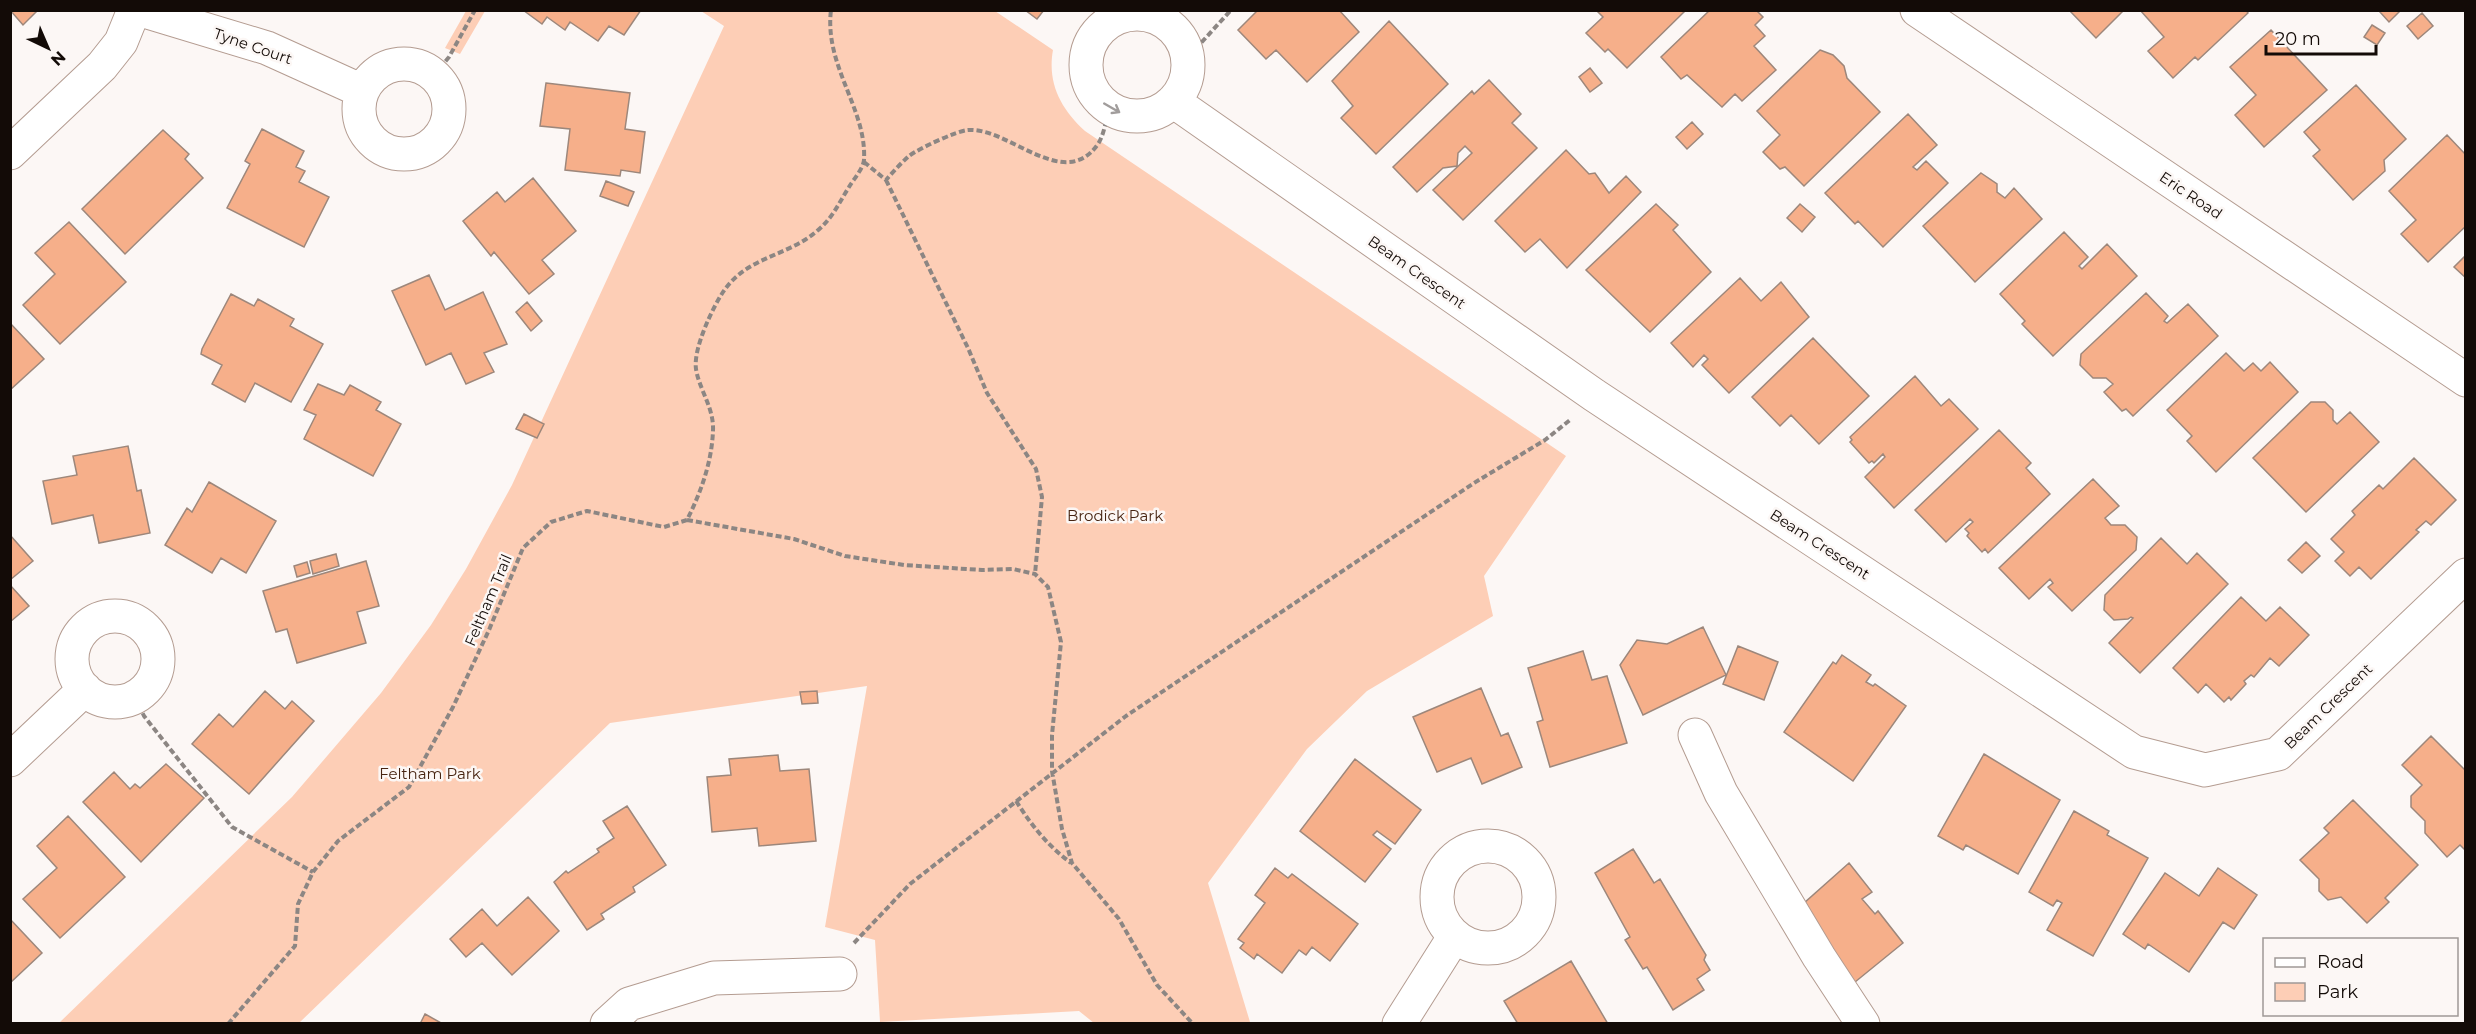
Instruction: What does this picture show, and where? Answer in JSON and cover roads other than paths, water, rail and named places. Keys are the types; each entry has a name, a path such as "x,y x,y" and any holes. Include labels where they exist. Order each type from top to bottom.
{"street":[{"path":"10,153 102,66 121,42 134,10"},
{"name":"Tyne Court","path":"141,10 267,48 362,91"},
{"name":"Eric Road","path":"1917,10 2466,380"},
{"path":"1144,14 1161,20 1175,31 1184,46 1188,60 1187,75 1173,102 1159,112 1142,116 1125,116 1109,109 1096,97 1088,82 1085,65 1093,40 1110,21 1127,15 1144,14"},
{"path":"408,63 434,75 444,86 449,101 449,116 444,131 434,143 421,151 406,155 391,153 377,146 366,135 360,122 359,106 362,91 380,70 394,64 408,63"},
{"name":"Beam Crescent","path":"1173,102 1594,395 2134,752 2205,770 2278,754 2466,575"},
{"path":"115,615 129,618 142,625 152,635 157,649 158,663 154,677 146,689 135,697 108,702 95,697 85,689 76,677 72,663 76,642 89,625 101,618 115,615"},
{"path":"10,760 85,689"},
{"path":"1695,735 1721,793 1819,957 1863,1023"},
{"path":"1399,1023 1454,937"},
{"path":"607,1023 629,1004 714,978 840,974"}],"park label":[{"name":"Brodick Park","path":"1115,515"},
{"name":"Feltham Park","path":"430,773"}]}
